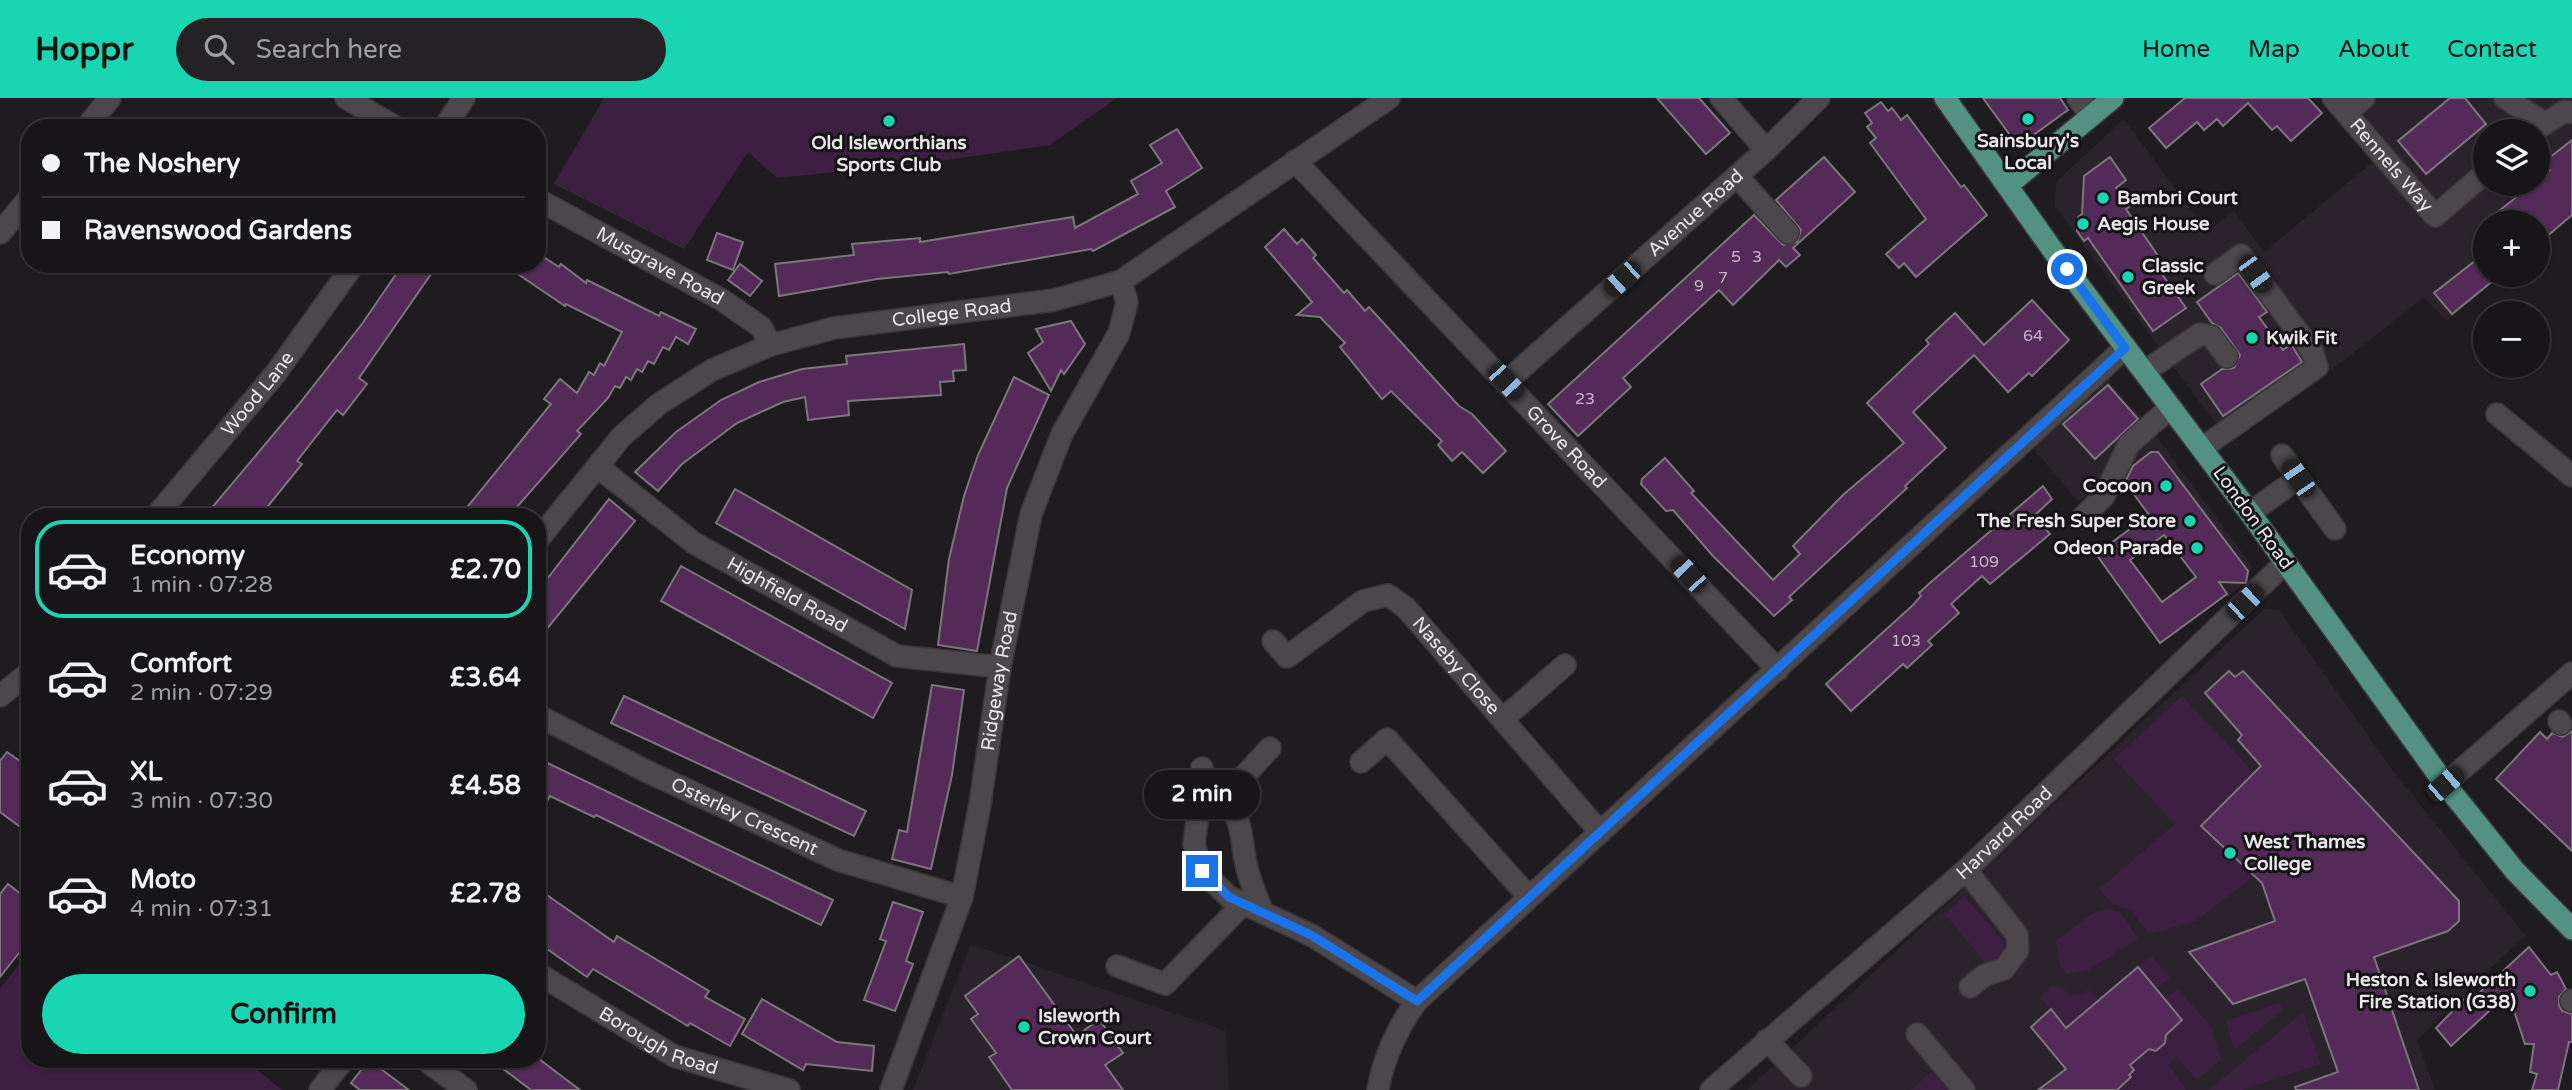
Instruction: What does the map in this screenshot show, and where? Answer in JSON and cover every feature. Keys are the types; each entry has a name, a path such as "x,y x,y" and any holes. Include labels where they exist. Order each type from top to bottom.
{"main road":[{"name":"London Road","path":"1945,98 2445,784 2515,871 2572,929"},
{"path":"2008,185 2113,98"}],"street":[{"path":"93,119 110,98"},
{"path":"346,98 382,119"},
{"path":"450,119 464,98"},
{"name":"College Road","path":"546,530 622,436 659,404 712,370 771,345 834,328 1054,300 1121,281 1389,98"},
{"path":"1721,98 1766,150"},
{"name":"Avenue Road","path":"1506,382 1766,150 1819,98"},
{"path":"2078,98 2091,116"},
{"path":"2340,106 2364,98"},
{"path":"2505,98 2529,119"},
{"name":"Rennels Way","path":"2340,106 2435,216 2473,183"},
{"path":"2550,120 2565,111 2572,113"},
{"name":"Grove Road","path":"1295,161 1778,670"},
{"path":"1737,176 1788,233"},
{"name":"Musgrave Road","path":"546,204 722,300 761,327 771,345"},
{"path":"0,233 21,208"},
{"path":"2202,448 2317,367 2312,351 2241,254 2215,274"},
{"name":"Wood Lane","path":"163,508 276,373 348,273"},
{"name":"Ridgeway Road","path":"891,1090 962,897 980,804 1000,667 1031,514 1062,434 1119,333 1128,302 1121,281"},
{"path":"2144,372 2200,334 2211,336 2227,357"},
{"path":"1378,1090 1390,1050 1406,1014 1417,1001 2125,348"},
{"path":"2082,517 2104,496 2129,443 2171,407"},
{"path":"2497,414 2572,476"},
{"path":"2282,455 2335,530"},
{"name":"Highfield Road","path":"598,467 694,543 897,656 1000,667"},
{"path":"2250,513 2298,478"},
{"name":"Harvard Road","path":"1711,1090 1966,870 2285,563"},
{"name":"Naseby Close","path":"1279,655 1363,601 1388,595 1406,608 1600,832"},
{"path":"1503,719 1565,665"},
{"path":"2445,784 2572,673"},
{"path":"0,696 21,679"},
{"name":"Osterley Crescent","path":"546,720 644,770 838,860 962,897"},
{"path":"1361,762 1387,739 1529,897"},
{"path":"1223,799 1270,748"},
{"path":"1202,768 1194,844 1202,871 1229,897 1311,935 1417,1001"},
{"path":"1201,790 1223,799 1236,812 1253,907"},
{"path":"1966,870 2017,935 2018,950 2004,969 1985,975 1970,987"},
{"path":"1117,966 1165,984 1253,907"},
{"name":"Borough Road","path":"546,978 674,1056 789,1090"},
{"path":"1917,1034 1964,1090"},
{"path":"1767,1040 1801,1076"},
{"path":"320,1090 337,1068"},
{"path":"436,1068 466,1090"}],"shaded area":[{"path":"604,98 1117,98 1050,145 933,162 777,178 748,152 684,249 554,184"},
{"path":"2357,98 2572,98 2572,216 2550,235 2550,210 2473,210 2473,287 2488,287 2447,321 2424,297 2343,361 2230,443 2055,206 2059,179 2124,119 2207,232 2234,211 2264,252 2374,161 2338,115"},
{"path":"2107,380 2144,420 2252,566 2246,583 2226,598 2123,468 2078,502 2029,443"},
{"name":"West Thames College","path":"2264,609 2279,610 2393,771 2525,935 2417,1040 2435,1090 1747,1090"},
{"path":"2182,696 2254,773 2254,876 2196,921 2149,934 2131,911 2112,903 2099,889 2175,824 2114,759"},
{"path":"1964,896 2002,939 2004,955 1993,965 1986,964 1945,914"},
{"path":"2109,909 2121,913 2138,939 2088,970 2068,974 2060,965 2056,941 2093,913"},
{"path":"971,944 1226,1031 1229,1090 913,1090"},
{"path":"2151,956 2170,978 2156,989 2138,967"},
{"path":"21,962 21,1068 255,1068 282,1090 0,1090 0,988"},
{"path":"2054,985 2075,995 2090,990 2098,1000 2066,1028 2040,997"},
{"path":"2177,989 2211,1026 2221,1060 2197,1080 2177,1057 2168,1064 2186,1090 2115,1090 2131,1078 2129,1075 2134,1070 2130,1065 2149,1049 2156,1051 2165,1044 2166,1035 2182,1021 2165,999"},
{"path":"2279,1003 2283,1010 2234,1050 2226,1021"},
{"path":"2303,1012 2321,1064 2242,1090 2209,1090"},
{"path":"1932,1071 1948,1090 1911,1090"}],"building":[{"path":"1657,98 1699,98 1730,133 1706,154"},
{"path":"1983,98 2060,98 2068,110 2018,146"},
{"path":"2185,98 2308,98 2322,113 2291,141 2277,126 2272,130 2248,103 2223,126 2217,119 2204,130 2197,122 2166,148 2149,128"},
{"path":"2450,98 2465,98 2482,119 2473,119 2473,135 2426,174 2398,141"},
{"path":"1881,102 1888,111 1892,108 1901,120 1907,115 1961,187 1964,185 1987,215 1916,277 1904,263 1899,268 1886,254 1926,219 1870,143 1876,138 1867,127 1872,123 1865,113"},
{"path":"1177,129 1202,168 1166,191 1175,207 1093,251 1091,249 949,274 877,279 779,296 775,264 854,255 852,244 920,238 920,242 1073,217 1075,228 1138,194 1131,181 1162,163 1150,145"},
{"path":"2572,140 2572,215 2550,234 2550,210 2500,210 2518,196 2550,196 2550,157"},
{"path":"1824,157 1855,192 1793,248 1800,255 1786,267 1779,260 1733,305 1719,290 1623,378 1631,387 1578,436 1548,404 1754,215 1783,245 1797,242 1801,230 1776,200"},
{"path":"2110,157 2126,180 2116,188 2129,207 2126,209 2163,263 2157,267 2186,308 2153,331 2088,238 2084,241 2077,231 2078,217 2082,214 2084,176"},
{"path":"1284,229 1297,244 1302,239 1316,255 1313,258 1344,293 1347,290 1365,311 1369,307 1459,406 1472,414 1506,451 1483,473 1462,452 1452,461 1438,445 1442,441 1391,391 1382,399 1340,347 1345,343 1320,317 1297,315 1312,302 1265,247"},
{"path":"717,233 743,242 733,270 707,260"},
{"path":"546,259 559,267 561,264 586,283 587,280 659,316 661,312 696,329 688,344 676,337 669,350 663,347 654,364 648,361 642,372 637,369 631,380 626,377 620,388 615,386 608,398 577,431 581,434 516,508 466,508 551,404 544,399 560,379 577,393 589,372 594,375 600,363 604,366 622,332 566,304 565,306 516,273 546,273"},
{"path":"2473,262 2473,287 2485,287 2452,314 2434,293"},
{"path":"740,264 762,281 750,296 728,280"},
{"path":"397,273 432,273 359,378 367,384 343,415 337,410 297,461 302,464 266,508 212,508 299,404 362,324"},
{"path":"2238,273 2267,312 2259,317 2283,350 2291,344 2302,362 2223,416 2201,384 2222,369 2234,368 2240,355 2221,328 2212,323 2197,302"},
{"path":"2032,300 2069,340 2032,376 2029,373 2008,392 1974,355 1913,412 1946,448 1905,486 1907,488 1789,597 1792,600 1774,616 1713,556 1673,510 1666,511 1641,484 1642,479 1665,458 1694,491 1691,493 1773,580 1800,554 1793,546 1843,495 1904,443 1867,403 1929,344 1926,340 1955,313 1984,345"},
{"path":"1071,321 1085,344 1064,374 1061,370 1051,391 1028,353 1043,342 1036,329"},
{"path":"964,344 966,370 953,371 954,381 940,382 941,395 848,401 849,415 808,420 805,397 783,402 737,423 682,464 658,491 635,472 676,432 721,400 759,382 802,369 847,364 846,356"},
{"path":"1014,377 1049,395 1007,488 977,651 938,645 949,559 964,496 978,455"},
{"path":"2108,385 2138,419 2095,459 2063,424"},
{"name":"Odeon Parade","path":"2151,452 2158,452 2248,571 2246,583 2219,582 2227,594 2160,643 2096,554 2149,515 2125,482 2133,466","holes":["2164,535 2196,577 2162,602 2130,560"]},
{"path":"2043,486 2052,499 2034,516 2050,534 1990,584 1982,576 1951,604 1959,613 1928,641 1932,645 1907,668 1903,664 1851,711 1826,684 1913,605 1921,596 1919,593 1931,582"},
{"path":"735,489 912,590 905,629 716,523"},
{"path":"609,499 635,521 546,630 546,580"},
{"path":"681,566 892,683 873,718 661,601"},
{"path":"2229,671 2235,677 2243,671 2459,901 2459,921 2448,931 2374,957 2419,1090 2296,1090 2295,1087 2338,1072 2305,979 2233,1004 2189,952 2275,921 2262,883 2201,826 2261,766 2238,740 2242,735 2205,693"},
{"path":"932,685 964,690 952,775 931,869 892,859 899,830 907,832"},
{"path":"624,696 866,811 854,836 611,723"},
{"path":"2572,731 2572,851 2496,779 2540,732 2547,739 2552,733 2563,737"},
{"path":"7,752 21,762 21,827 0,812 0,761"},
{"path":"546,762 833,900 821,925 596,815 594,817 550,796 546,803"},
{"path":"8,884 21,894 21,950 0,977 0,894"},
{"path":"546,894 614,942 617,936 709,991 705,997 745,1019 730,1046 690,1023 688,1026 593,969 587,977 546,948"},
{"path":"893,902 923,912 906,961 913,964 895,1011 864,1000 886,941 880,939"},
{"name":"Heston & Isleworth Fire Station (G38)","path":"2529,947 2551,975 2557,972 2566,989 2559,997 2559,1005 2562,1011 2572,1014 2572,1042 2569,1042 2558,1090 2532,1090 2537,1074 2530,1072 2534,1044 2525,1044 2511,1002 2502,1008 2498,1003 2451,1046 2436,1028 2472,991 2476,996"},
{"name":"Isleworth Crown Court","path":"1019,956 1077,1036 1099,1019 1123,1053 1105,1065 1123,1090 1012,1090 989,1057 996,1053 971,1019 978,1014 965,996"},
{"path":"2138,967 2182,1020 2166,1035 2165,1043 2156,1051 2149,1049 2130,1065 2134,1070 2129,1075 2131,1077 2117,1090 2038,1090 2066,1069 2031,1027 2051,1009 2066,1028"},
{"path":"762,999 837,1042 874,1046 872,1071 806,1064 803,1070 742,1034"},
{"path":"546,1064 580,1090 531,1090 502,1068 546,1068"},
{"path":"363,1068 380,1068 409,1090 360,1090 351,1083"}],"place":[{"name":"Sainsbury's Local","path":"2028,119"},
{"name":"Old Isleworthians Sports Club","path":"889,121"},
{"name":"Bambri Court","path":"2103,198"},
{"name":"Aegis House","path":"2083,224"},
{"name":"Classic Greek","path":"2128,277"},
{"name":"Kwik Fit","path":"2252,338"},
{"name":"Cocoon","path":"2166,486"},
{"name":"The Fresh Super Store","path":"2190,521"},
{"name":"Odeon Parade","path":"2197,548"},
{"name":"West Thames College","path":"2230,853"},
{"name":"Heston & Isleworth Fire Station (G38)","path":"2530,991"},
{"name":"Isleworth Crown Court","path":"1024,1027"}],"route":[{"path":"1202,871 1229,897 1311,935 1417,1001 2125,348 2067,269"}]}
